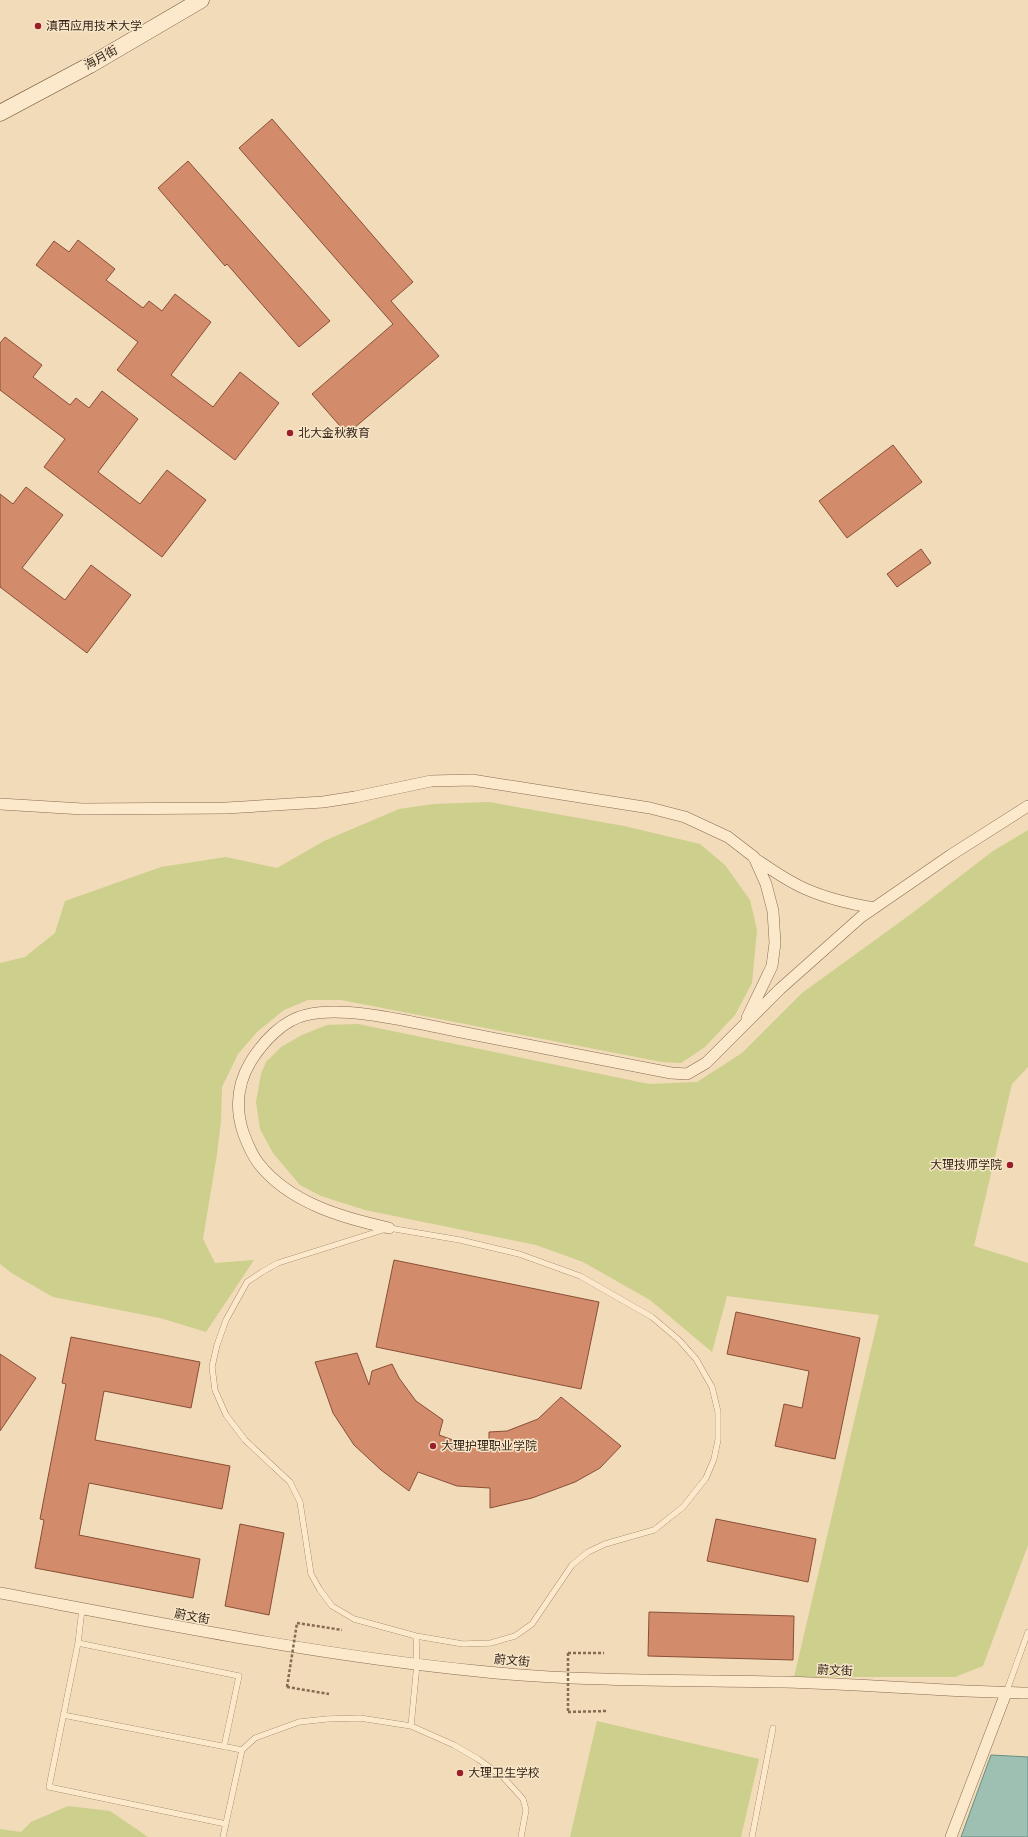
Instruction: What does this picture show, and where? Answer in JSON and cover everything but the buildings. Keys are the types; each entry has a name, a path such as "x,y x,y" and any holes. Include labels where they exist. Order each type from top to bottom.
{"street":[{"name":"海月街","path":"0,113 90,65 200,0"},
{"path":"0,804 83,809 226,808 323,802 431,781 472,780 650,808 685,817 728,837 782,877 806,890 838,901 874,908"},
{"path":"389,1228 342,1217 304,1200 282,1186 258,1164 247,1142 237,1112 238,1097 244,1073 260,1046 286,1024 305,1015 330,1011 351,1012 411,1022 671,1073 687,1074 706,1064 780,989 861,917 951,855 1028,806"},
{"path":"743,1027 772,966 775,943 773,911 766,884 754,857"},
{"name":"蔚文街","path":"0,1593 226,1637 478,1672 600,1680 787,1682 1028,1694"},
{"path":"951,1837 1006,1693"}],"lane":[{"path":"389,1228 460,1240 519,1254 580,1276 652,1317 679,1340 696,1359 712,1387 718,1412 718,1440 714,1459 706,1478 683,1507 654,1530 605,1544 588,1552 572,1565 532,1624 515,1636 490,1643 463,1644 416,1636 354,1619 332,1606 311,1574 300,1502 290,1482 245,1440 226,1414 215,1390 212,1368 217,1345 226,1320 247,1282 278,1263 389,1228"},
{"path":"82,1609 78,1643 49,1787 226,1824"},
{"path":"1006,1693 1028,1632"},
{"path":"411,1726 417,1664 416,1636"},
{"path":"78,1643 239,1676 224,1747"},
{"path":"63,1715 242,1750"},
{"path":"223,1837 242,1750 261,1735 299,1722 360,1718 411,1726 454,1745 478,1759 503,1777 523,1800 526,1810 522,1837"},
{"path":"752,1837 773,1728"}],"path":[{"path":"329,1694 287,1687 297,1623 342,1630"},
{"path":"604,1653 568,1653 568,1712 606,1711"}],"green space":[{"path":"489,802 624,826 700,844 725,865 750,900 757,930 752,983 735,1015 705,1047 681,1063 662,1062 341,1000 308,1000 284,1010 257,1032 238,1054 222,1087 221,1121 217,1154 203,1239 215,1263 254,1260 206,1332 160,1318 53,1297 13,1274 0,1264 0,963 25,957 55,933 65,901 161,867 226,857 277,868 324,841 399,809 434,804"},
{"path":"1028,830 1028,1067 1012,1084 974,1246 1028,1263 1028,1545 983,1666 955,1677 794,1677 879,1315 727,1296 712,1352 650,1300 583,1262 536,1245 365,1210 321,1196 300,1185 273,1153 260,1129 256,1102 261,1074 266,1062 281,1047 302,1035 327,1025 358,1024 649,1084 697,1082 742,1053 802,993 911,914 993,851"},
{"path":"597,1721 759,1759 741,1837 570,1837"},
{"path":"68,1806 110,1811 148,1837 0,1837 0,1829 21,1832 31,1822"}],"shaded area":[{"path":"991,1755 1028,1757 1028,1837 961,1837"}],"place":[{"name":"滇西应用技术大学","path":"38,26"},
{"name":"北大金秋教育","path":"290,433"},
{"name":"大理技师学院","path":"1010,1165"},
{"name":"大理护理职业学院","path":"433,1446"},
{"name":"大理卫生学校","path":"460,1773"}]}
